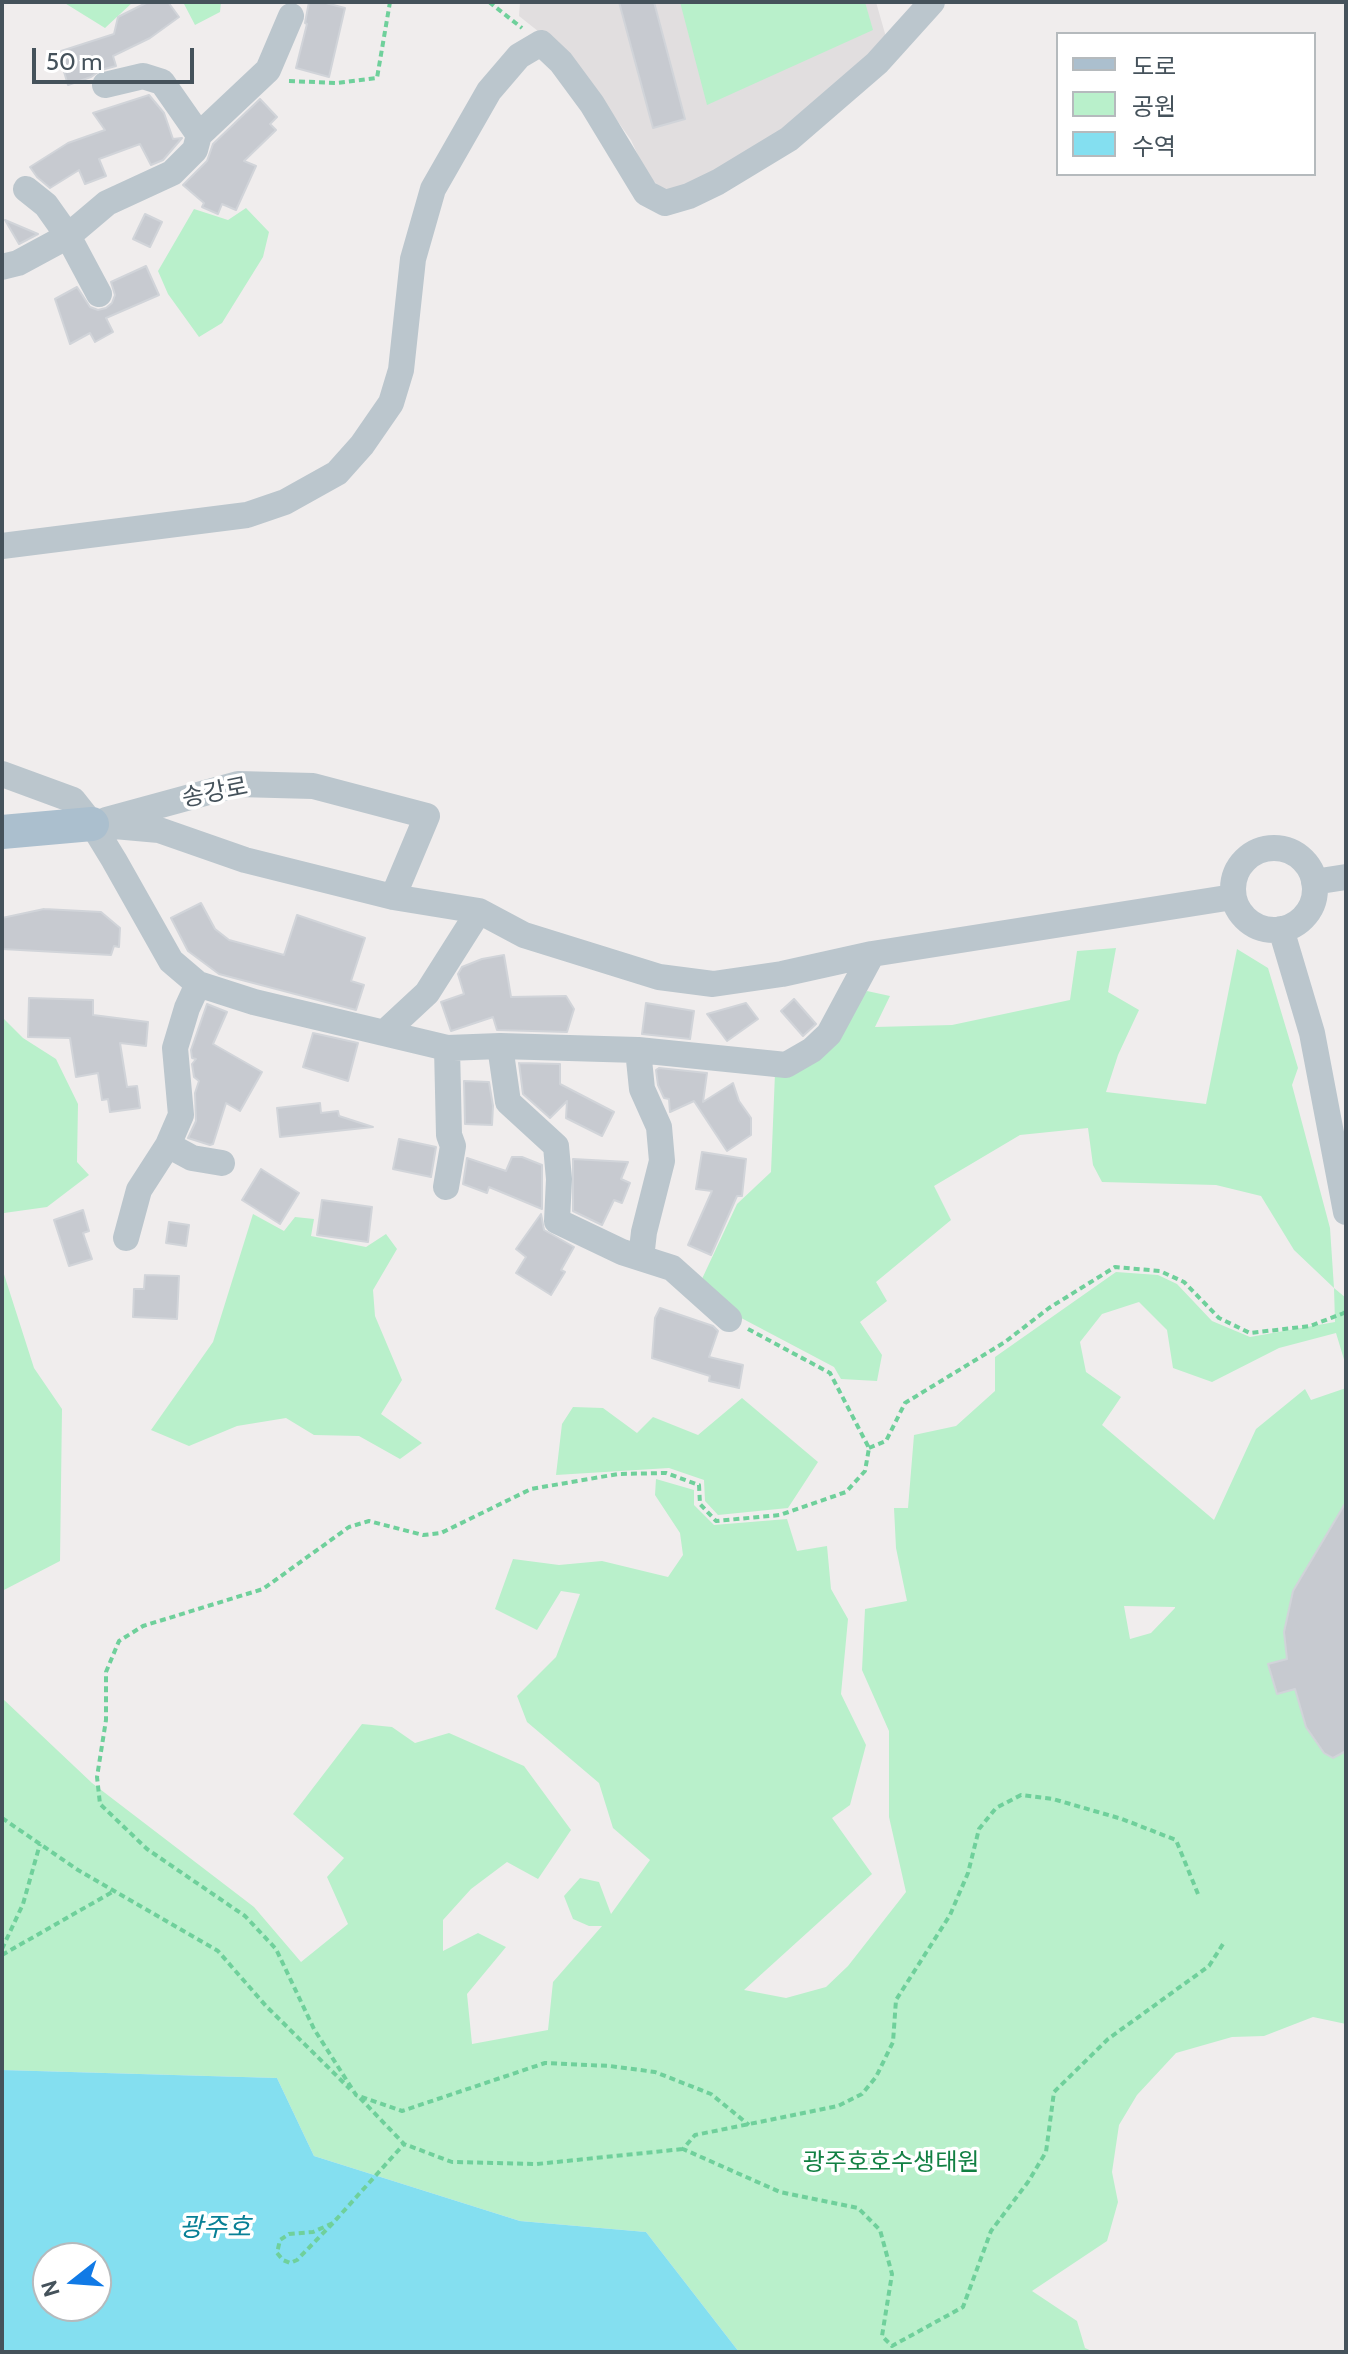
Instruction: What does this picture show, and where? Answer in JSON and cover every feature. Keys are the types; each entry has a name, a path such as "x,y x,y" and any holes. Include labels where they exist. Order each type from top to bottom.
{"main road":[{"name":"송강로","path":"2,832 92,824"}],"street":[{"path":"2,546 247,515 285,502 337,473 362,445 391,403 401,370 413,259 433,189 489,91 519,56 541,43 561,62 592,104 646,193 665,203 718,182 789,139 877,63 932,2"},
{"path":"2,267 18,263 68,236 107,203 172,173 195,150 199,135 268,70 291,16"},
{"path":"105,85 143,76 162,82 199,135"},
{"path":"26,189 46,205 68,236 99,294"},
{"path":"2,774 73,800 92,824 171,961 198,984 254,1002 447,1048 500,1046 638,1050 786,1065 812,1050 829,1034 872,954"},
{"name":"송강로","path":"92,824 238,784 313,786 427,816 393,897"},
{"path":"92,824 159,830 245,860 393,897 479,911 524,935 659,977 713,984 782,974 872,954 1233,897"},
{"path":"1270,848 1297,854 1307,864 1314,882 1312,904 1305,915 1295,924 1281,929 1256,926 1238,908 1233,897 1237,869 1257,851 1270,848"},
{"path":"1314,882 1346,877"},
{"path":"385,1032 427,993 479,911"},
{"path":"1281,929 1312,1033 1346,1212"},
{"path":"126,1238 139,1190 168,1145 181,1115 175,1048 198,984"},
{"path":"500,1046 508,1102 556,1146 559,1179 557,1221 622,1252 672,1268 729,1319"},
{"path":"446,1187 453,1146 449,1135 447,1048"},
{"path":"638,1050 642,1089 659,1127 662,1161 644,1232 641,1258"},
{"path":"168,1145 192,1158 222,1163"}],"path":[{"path":"268,70 287,81 336,83 377,78 390,2"},
{"path":"489,2 541,43"},
{"path":"869,1448 886,1441 905,1403 1005,1342 1049,1308 1115,1267 1160,1271 1184,1282 1219,1318 1250,1333 1310,1326 1344,1313 1346,1309"},
{"path":"729,1319 830,1373 869,1448 865,1471 846,1492 780,1515 716,1521 700,1504 699,1485 666,1473 618,1474 531,1489 441,1533 423,1535 369,1521 349,1527 263,1589 143,1626 119,1641 106,1672 106,1720 97,1777 100,1804 147,1849 245,1916 276,1949 314,2029 356,2095 402,2111 545,2063 610,2066 655,2072 711,2094 749,2125"},
{"path":"683,2149 695,2135 838,2106 862,2094 876,2077 893,2042 896,2000 950,1915 968,1873 979,1829 996,1808 1021,1795 1053,1799 1176,1840 1198,1894"},
{"path":"2,1818 114,1891 218,1951 266,2006 404,2144 452,2162 537,2164 683,2149 780,2192 858,2208 880,2230 892,2274 882,2336 892,2346"},
{"path":"2,1949 23,1904 40,1844"},
{"path":"2,1955 114,1891"},
{"path":"887,2352 892,2346 963,2307 991,2231 1046,2152 1054,2092 1108,2039 1209,1966 1223,1944"},
{"path":"333,2223 313,2232 289,2234 280,2240 277,2253 290,2263 297,2260 333,2223 404,2144"}],"shaded area":[{"path":"520,2 876,2 888,44 789,130 680,192 662,189 647,175 631,140 573,59 519,16"}],"green space":[{"path":"63,2 133,2 105,28"},
{"path":"183,2 221,2 220,12 195,25"},
{"path":"680,2 865,2 873,30 707,105"},
{"path":"246,208 269,232 263,257 222,323 199,337 168,294 158,271 194,209 228,220"},
{"path":"1116,948 1108,992 1139,1010 1118,1055 1106,1092 1206,1104 1237,949 1268,968 1298,1068 1292,1085 1330,1228 1334,1288 1294,1250 1261,1196 1216,1185 1102,1182 1093,1165 1088,1128 1020,1135 934,1186 951,1220 876,1282 887,1301 860,1322 882,1355 877,1381 841,1379 834,1367 728,1311 701,1281 737,1204 771,1172 775,1073 824,1047 867,991 890,996 875,1027 952,1025 1070,1000 1077,951"},
{"path":"2,1017 23,1038 56,1059 78,1104 77,1162 89,1175 47,1207 4,1213 2,1234"},
{"path":"253,1214 284,1231 295,1217 314,1219 311,1236 366,1247 386,1234 397,1249 373,1290 375,1316 402,1380 381,1414 422,1443 400,1459 359,1436 314,1435 286,1418 237,1426 189,1446 151,1430 213,1342"},
{"path":"2,1268 34,1368 62,1409 60,1561 2,1591"},
{"name":"광주호호수생태원","path":"1116,1272 1158,1275 1177,1284 1212,1321 1250,1337 1335,1322 1334,1288 1346,1298 1346,1366 1336,1333 1279,1348 1212,1382 1173,1368 1167,1330 1139,1302 1102,1314 1080,1342 1086,1372 1121,1397 1102,1425 1214,1520 1256,1429 1305,1389 1311,1400 1346,1388 1346,2024 1313,2017 1264,2036 1232,2037 1176,2053 1137,2095 1119,2125 1112,2172 1118,2202 1107,2241 1032,2291 1077,2321 1085,2348 1094,2352 739,2352 646,2232 520,2221 314,2156 277,2078 2,2070 2,1698 92,1783 254,1907 301,1962 348,1924 327,1877 344,1858 293,1814 362,1724 392,1727 415,1743 449,1733 524,1766 571,1830 538,1879 507,1862 471,1889 443,1920 443,1951 478,1933 506,1947 467,1994 472,2044 548,2030 553,1982 602,1926 589,1926 573,1919 564,1896 580,1878 599,1882 611,1914 650,1860 613,1828 599,1783 527,1722 517,1696 556,1657 580,1594 561,1591 537,1630 495,1609 513,1559 559,1565 602,1561 668,1577 683,1555 680,1533 655,1495 656,1479 694,1490 694,1505 714,1525 787,1519 797,1551 827,1546 831,1589 848,1619 841,1694 866,1745 850,1805 832,1818 872,1874 744,1990 786,1998 826,1987 848,1966 906,1892 889,1817 889,1731 862,1670 865,1609 907,1601 896,1548 894,1508 908,1508 914,1435 956,1426 995,1391 995,1357","holes":["1124,1606 1175,1607 1151,1633 1130,1639"]},
{"path":"742,1398 818,1462 788,1508 718,1515 705,1501 704,1480 669,1468 556,1475 562,1424 573,1407 603,1408 637,1433 653,1417 698,1435"}],"water":[{"name":"광주호","path":"2,2070 277,2078 314,2156 520,2221 646,2232 739,2352 2,2352"}],"building":[{"path":"148,2 168,2 179,17 150,38 113,56 116,66 68,85 58,52 114,34 118,17"},
{"path":"309,2 345,8 329,77 296,68"},
{"path":"619,2 654,2 685,119 653,128"},
{"path":"149,95 164,113 173,139 182,138 163,160 151,165 140,144 99,159 106,176 85,184 79,170 50,188 30,167 68,143 105,130 93,113"},
{"path":"260,99 277,117 270,124 276,130 244,161 256,166 236,210 222,204 218,214 202,207 204,203 183,185 207,161 213,144"},
{"path":"145,214 162,222 150,247 133,239"},
{"path":"5,220 38,234 19,244"},
{"path":"146,266 159,295 106,318 113,332 95,342 90,333 70,344 55,299 77,287 90,307 98,310 106,308 115,295 111,282"},
{"path":"201,903 215,929 229,940 284,955 297,915 365,938 351,981 364,985 356,1010 219,974 188,951 171,918"},
{"path":"44,909 101,912 120,928 119,947 114,946 111,955 2,949 2,918"},
{"path":"504,955 511,997 566,996 574,1009 567,1032 497,1030 493,1017 451,1031 441,1002 464,994 458,974 462,967"},
{"path":"29,998 93,1000 93,1015 148,1022 146,1046 120,1043 127,1087 137,1086 140,1108 110,1112 108,1099 102,1100 98,1073 76,1077 70,1038 28,1037"},
{"path":"794,999 816,1024 803,1036 781,1011"},
{"path":"646,1003 694,1011 690,1039 642,1034"},
{"path":"746,1003 758,1019 727,1041 707,1014"},
{"path":"207,1004 227,1012 213,1044 262,1072 240,1111 226,1103 213,1144 210,1145 188,1138 196,1121 195,1093 199,1081 194,1077 192,1064 196,1059 192,1058 191,1050"},
{"path":"313,1033 358,1043 348,1081 303,1067"},
{"path":"519,1063 560,1064 560,1084 614,1112 602,1136 566,1118 567,1101 550,1118 523,1094"},
{"path":"656,1070 707,1073 703,1102 733,1083 739,1101 751,1118 751,1135 727,1151 694,1101 670,1112 669,1099 664,1098 658,1085"},
{"path":"464,1081 489,1082 492,1125 465,1124"},
{"path":"320,1103 321,1113 338,1111 339,1116 373,1127 280,1137 277,1108"},
{"path":"399,1139 436,1147 431,1177 393,1169"},
{"path":"702,1152 746,1159 742,1196 737,1196 711,1255 688,1245 712,1191 696,1189"},
{"path":"512,1157 522,1157 542,1165 542,1209 489,1187 487,1193 463,1184 467,1158 506,1171"},
{"path":"573,1159 628,1162 621,1179 630,1183 622,1203 614,1200 602,1225 573,1211"},
{"path":"261,1169 299,1193 280,1224 242,1200"},
{"path":"322,1200 372,1207 368,1242 317,1235"},
{"path":"83,1210 89,1231 83,1233 92,1259 69,1266 54,1220"},
{"path":"541,1214 544,1230 574,1247 561,1270 565,1272 551,1295 516,1273 526,1257 516,1249"},
{"path":"169,1222 189,1225 186,1246 166,1243"},
{"path":"145,1275 179,1276 177,1319 133,1317 134,1289 144,1289"},
{"path":"660,1308 713,1326 718,1331 709,1357 743,1365 739,1388 709,1381 710,1376 652,1358 655,1318"},
{"path":"1346,1502 1346,1751 1333,1758 1324,1753 1306,1727 1295,1689 1277,1694 1268,1664 1287,1659 1284,1632 1293,1591"}]}
